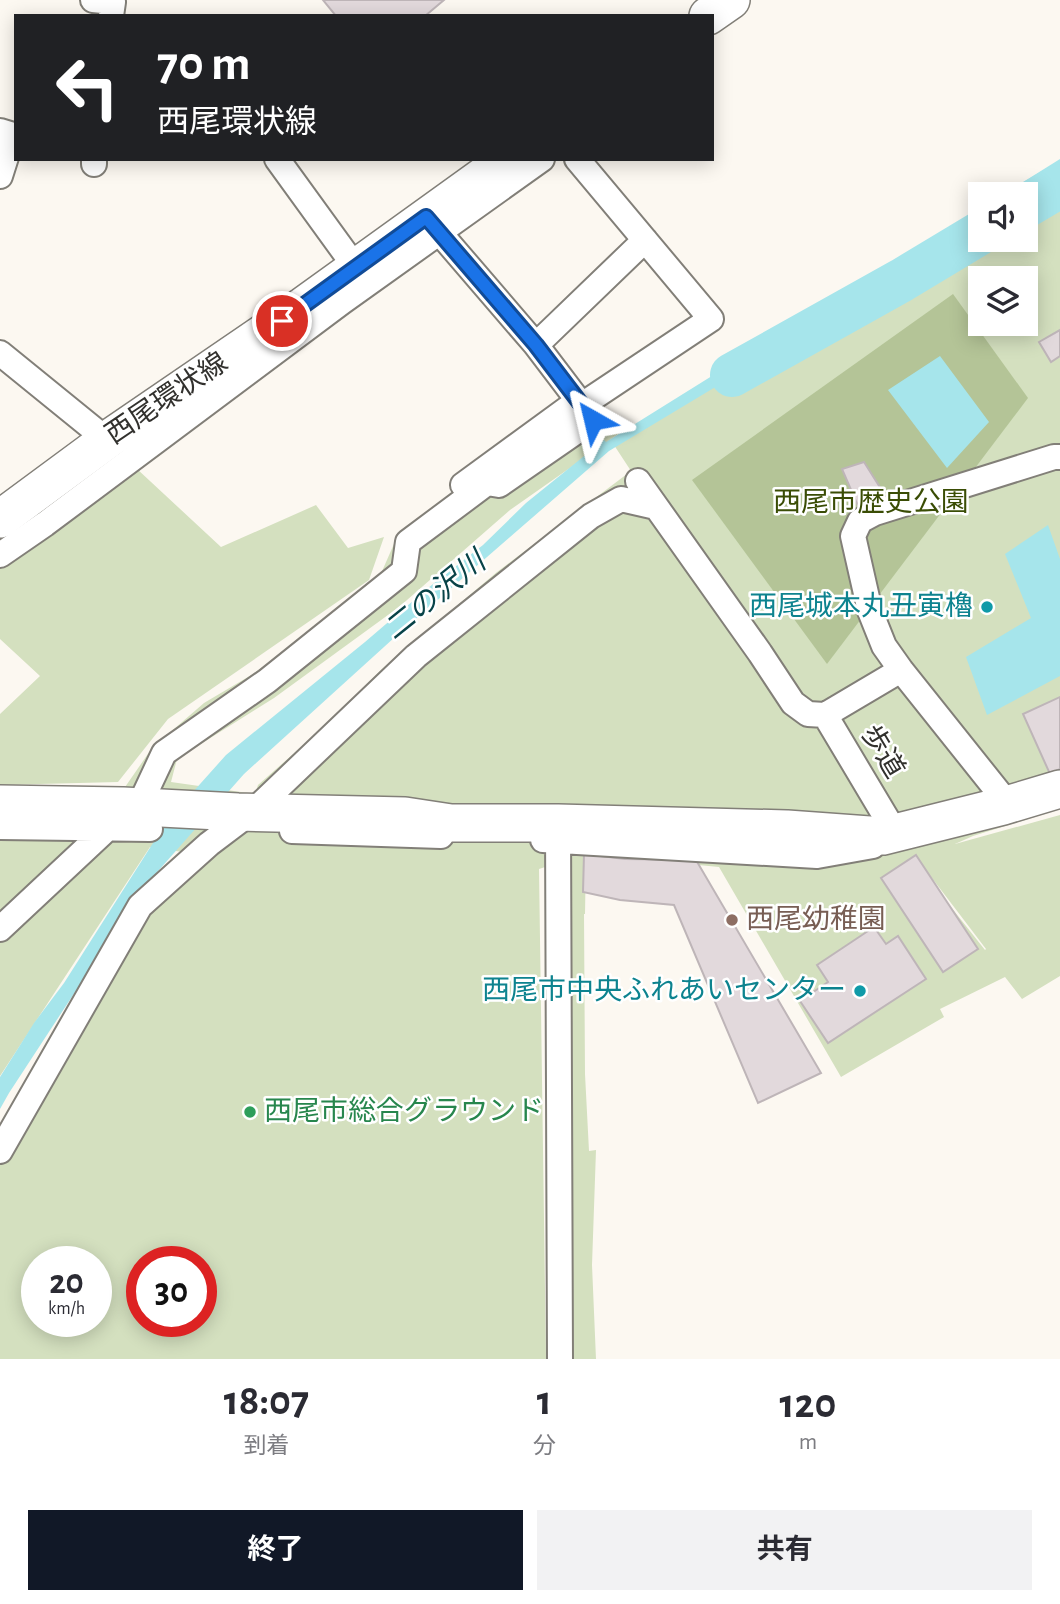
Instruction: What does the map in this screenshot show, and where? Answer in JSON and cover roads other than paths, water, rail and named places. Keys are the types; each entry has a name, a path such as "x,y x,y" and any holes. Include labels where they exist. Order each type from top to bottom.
{"street":[{"path":"93,0 113,2 111,14"},
{"path":"711,14 731,0"},
{"path":"0,131 13,135 0,176"},
{"path":"278,161 356,268"},
{"name":"西尾環状線","path":"0,519 107,440 356,268 432,225 505,161"},
{"path":"0,555 342,302 432,225 539,161"},
{"path":"390,537 584,409 711,319 579,161"},
{"path":"432,225 536,345 584,409"},
{"path":"536,345 645,240"},
{"path":"0,353 107,440"},
{"path":"0,929 128,812 164,753 267,681 404,571 408,542 486,483 499,485 584,409"},
{"path":"1000,794 884,646 870,611 853,536 860,521 875,513 1060,457"},
{"path":"638,481 793,703 808,714 825,715 901,670"},
{"path":"0,1151 139,906 209,844 252,814 416,656 591,516 621,499 656,507"},
{"name":"歩道","path":"825,715 887,820"},
{"path":"298,804 723,818 887,820 1029,787 1060,773"},
{"path":"563,835 787,830 884,836 1060,789"},
{"path":"0,794 128,812"},
{"path":"0,804 128,812 405,816 563,835 817,856 995,826 1060,800"},
{"path":"0,827 128,812"},
{"path":"561,1359 563,835"},
{"path":"563,835 577,1243 576,1359"}],"water":[{"path":"1060,159 1060,180 1038,194 1038,182 1023,182"},
{"name":"二の沢川","path":"968,216 968,235 609,451 395,637 244,774 143,888 0,1109 0,1077 34,1023 64,983 167,821 226,755 483,545 526,503 604,440 606,442"},
{"path":"940,356 989,422 947,468 888,390"},
{"path":"1048,525 1060,559 1060,676 987,715 966,657 1031,618 1005,554"}],"waterway":[{"name":"二の沢川","path":"1038,199 1060,186"},
{"name":"二の沢川","path":"732,375 968,240"}],"place":[{"name":"西尾城本丸丑寅櫓","path":"987,607"},
{"name":"西尾幼稚園","path":"732,920"},
{"name":"西尾市中央ふれあいセンター","path":"860,991"},
{"name":"西尾市総合グラウンド","path":"250,1112"}],"park label":[{"name":"西尾市歴史公園","path":"871,503"}]}
